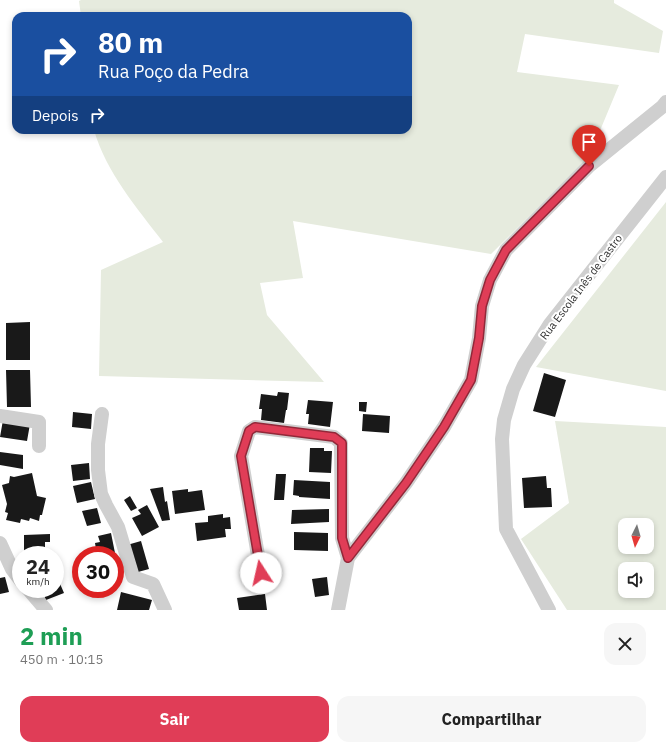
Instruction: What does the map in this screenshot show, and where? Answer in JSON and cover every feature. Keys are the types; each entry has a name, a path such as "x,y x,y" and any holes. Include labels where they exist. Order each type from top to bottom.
{"street":[{"path":"338,610 348,558 406,483 444,427 471,380 479,338 482,306 490,280 506,250 589,166 662,107 666,102"},
{"name":"Rua Escola Inês de Castro","path":"549,610 506,529 502,439 504,420 513,389 550,324 666,177"},
{"path":"102,414 98,444 101,494 118,527 133,577 153,584 165,610"},
{"path":"0,416 39,422 39,446"},
{"path":"261,573 241,456 249,431 255,427 334,437 342,443 342,538 348,558"},
{"path":"0,543 12,569"},
{"path":"36,598 46,610"}],"shaded area":[{"path":"614,0 614,3 663,31 659,53 525,34 517,72 619,85 589,157 491,254 293,221 303,278 260,283 267,315 324,382 99,376 101,270 163,242 114,175 99,145 95,134 412,134 412,12 80,12 79,1"},
{"path":"666,202 666,391 536,367"},
{"path":"555,421 666,427 666,610 567,610 521,539 569,503"}],"building":[{"path":"30,322 30,360 6,360 6,323"},
{"path":"6,370 30,370 31,407 7,407"},
{"path":"544,373 566,380 555,417 533,411"},
{"path":"278,392 289,393 284,423 261,420 262,409 259,409 261,394 277,396"},
{"path":"308,400 333,402 330,427 308,424 309,414 306,414"},
{"path":"359,402 367,402 366,412 359,411"},
{"path":"73,412 92,414 91,429 72,427"},
{"path":"363,414 390,416 389,433 362,431"},
{"path":"3,420 30,424 27,441 0,437"},
{"path":"310,448 324,448 324,451 332,451 331,473 309,472"},
{"path":"0,452 23,455 23,469 0,465"},
{"path":"89,463 90,479 73,481 71,465"},
{"path":"32,473 37,496 46,498 39,521 30,518 29,521 21,519 20,523 6,520 8,513 5,512 7,504 2,485 9,483 10,476 14,477"},
{"path":"276,474 286,474 284,500 274,500"},
{"path":"546,476 547,488 551,488 552,507 524,508 522,478"},
{"path":"294,480 330,482 330,499 299,497 293,495"},
{"path":"91,482 95,499 77,503 73,486"},
{"path":"163,487 170,520 162,521 150,489"},
{"path":"188,489 188,492 202,490 205,510 175,514 172,491"},
{"path":"130,496 137,508 131,511 124,500"},
{"path":"147,505 159,527 142,536 132,518 141,514 138,510"},
{"path":"97,508 101,523 87,526 82,511"},
{"path":"329,509 329,522 291,524 292,510"},
{"path":"223,514 223,518 230,517 231,529 225,529 226,537 197,541 195,523 208,522 208,516"},
{"path":"294,532 328,533 328,551 294,550"},
{"path":"111,533 114,546 96,546 95,543 100,542 98,536"},
{"path":"50,534 50,542 45,542 45,546 24,546 24,535"},
{"path":"141,541 149,569 138,572 127,545"},
{"path":"5,577 9,592 0,594 0,578"},
{"path":"327,577 329,595 315,597 312,579"},
{"path":"124,593 152,600 149,610 117,610 120,598 124,598"},
{"path":"265,594 267,610 239,610 237,598"}],"route":[{"path":"261,573 241,456 249,431 255,427 334,437 342,443 342,538 348,558 406,483 444,427 471,380 479,338 482,306 490,280 506,250 589,166"}]}
